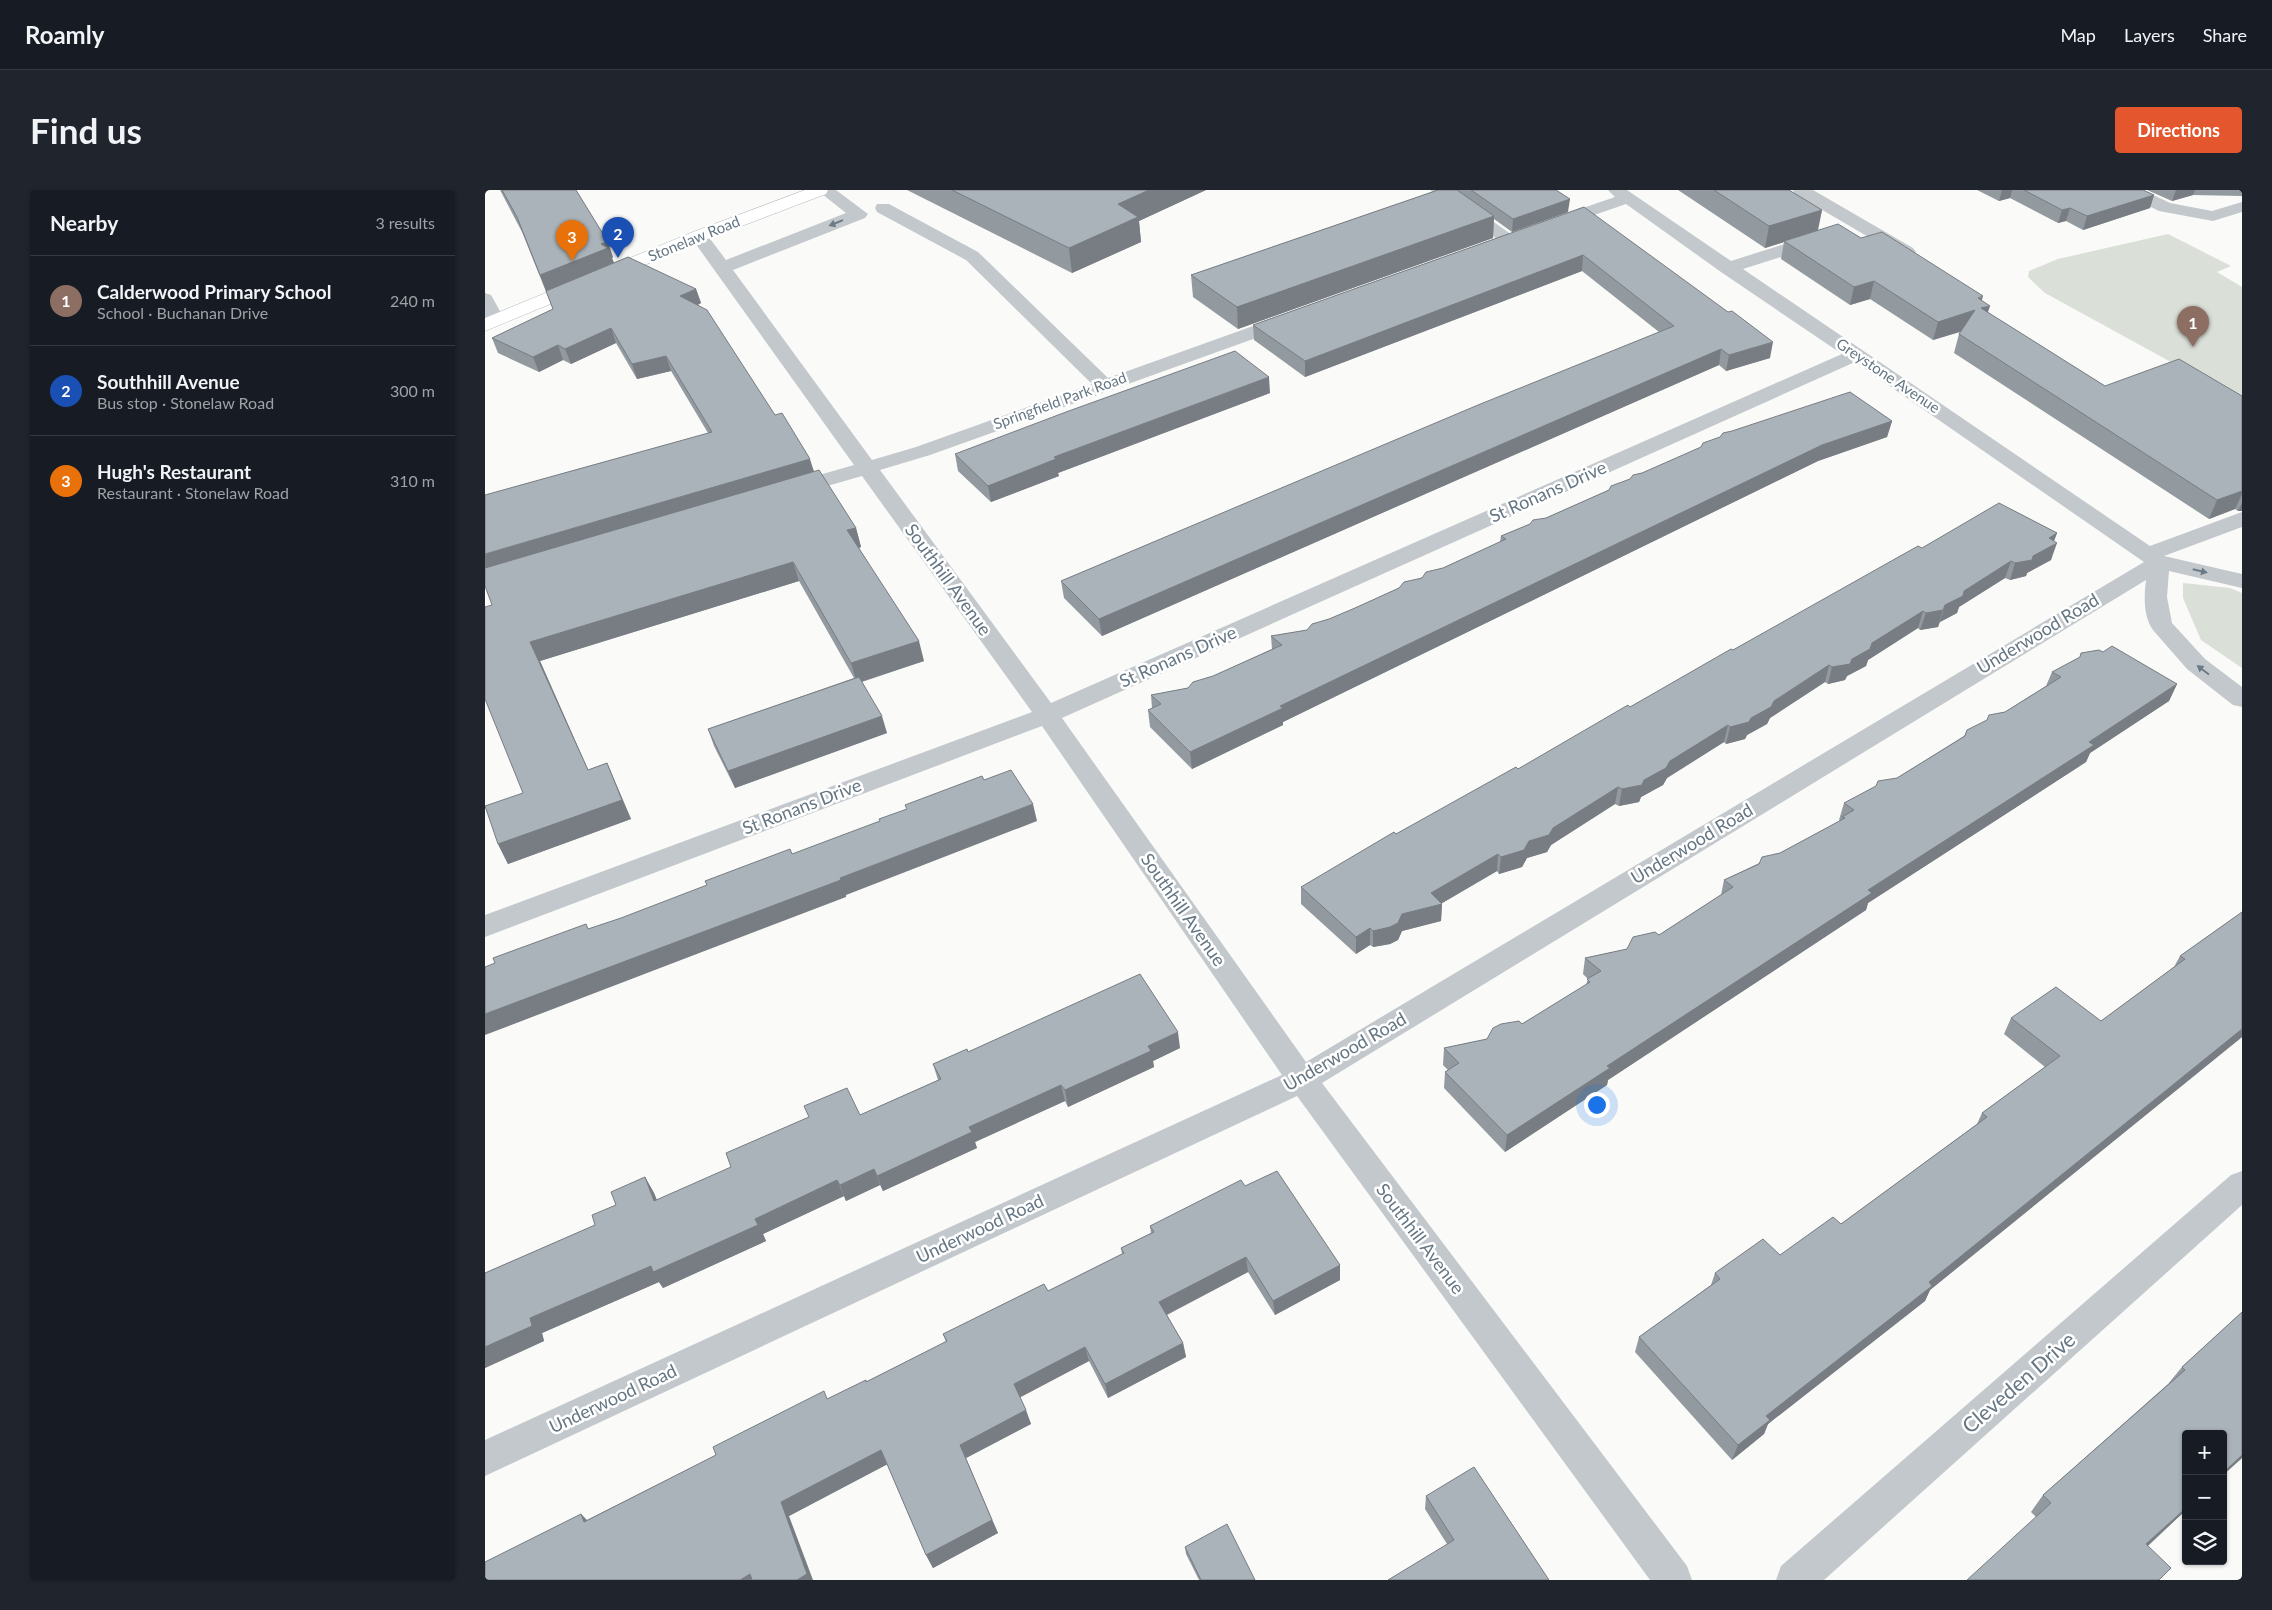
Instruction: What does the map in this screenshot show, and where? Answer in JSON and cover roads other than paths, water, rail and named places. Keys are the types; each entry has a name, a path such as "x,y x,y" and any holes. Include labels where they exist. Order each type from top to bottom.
{"main road":[{"name":"Stonelaw Road","path":"491,323 699,236 820,190"}],"street":[{"path":"722,268 859,214 825,190"},
{"path":"1438,190 1516,238 1622,194"},
{"path":"1801,190 1925,262"},
{"path":"2130,190 2165,207 2213,216 2242,207"},
{"name":"Greystone Avenue","path":"1622,194 1727,268 1857,354 2153,558 2242,581"},
{"path":"883,208 967,252 1105,386"},
{"path":"1727,268 1861,226"},
{"name":"Southhill Avenue","path":"699,236 1047,715 1302,1080 1673,1580"},
{"path":"485,299 491,323"},
{"name":"Springfield Park Road","path":"771,496 923,451 1307,313"},
{"name":"St Ronans Drive","path":"485,926 1047,715 1857,354"},
{"name":"Underwood Road","path":"485,1458 1302,1080 2153,558 2192,539 2242,519"},
{"path":"2153,558 2155,597 2161,626 2195,664 2242,699"},
{"name":"Cleveden Drive","path":"1795,1580 2237,1197"}],"place":[{"name":"Southhill Avenue","path":"618,258"},
{"name":"Hugh's Restaurant","path":"572,261"},
{"name":"Calderwood Primary School","path":"2193,347"}]}
